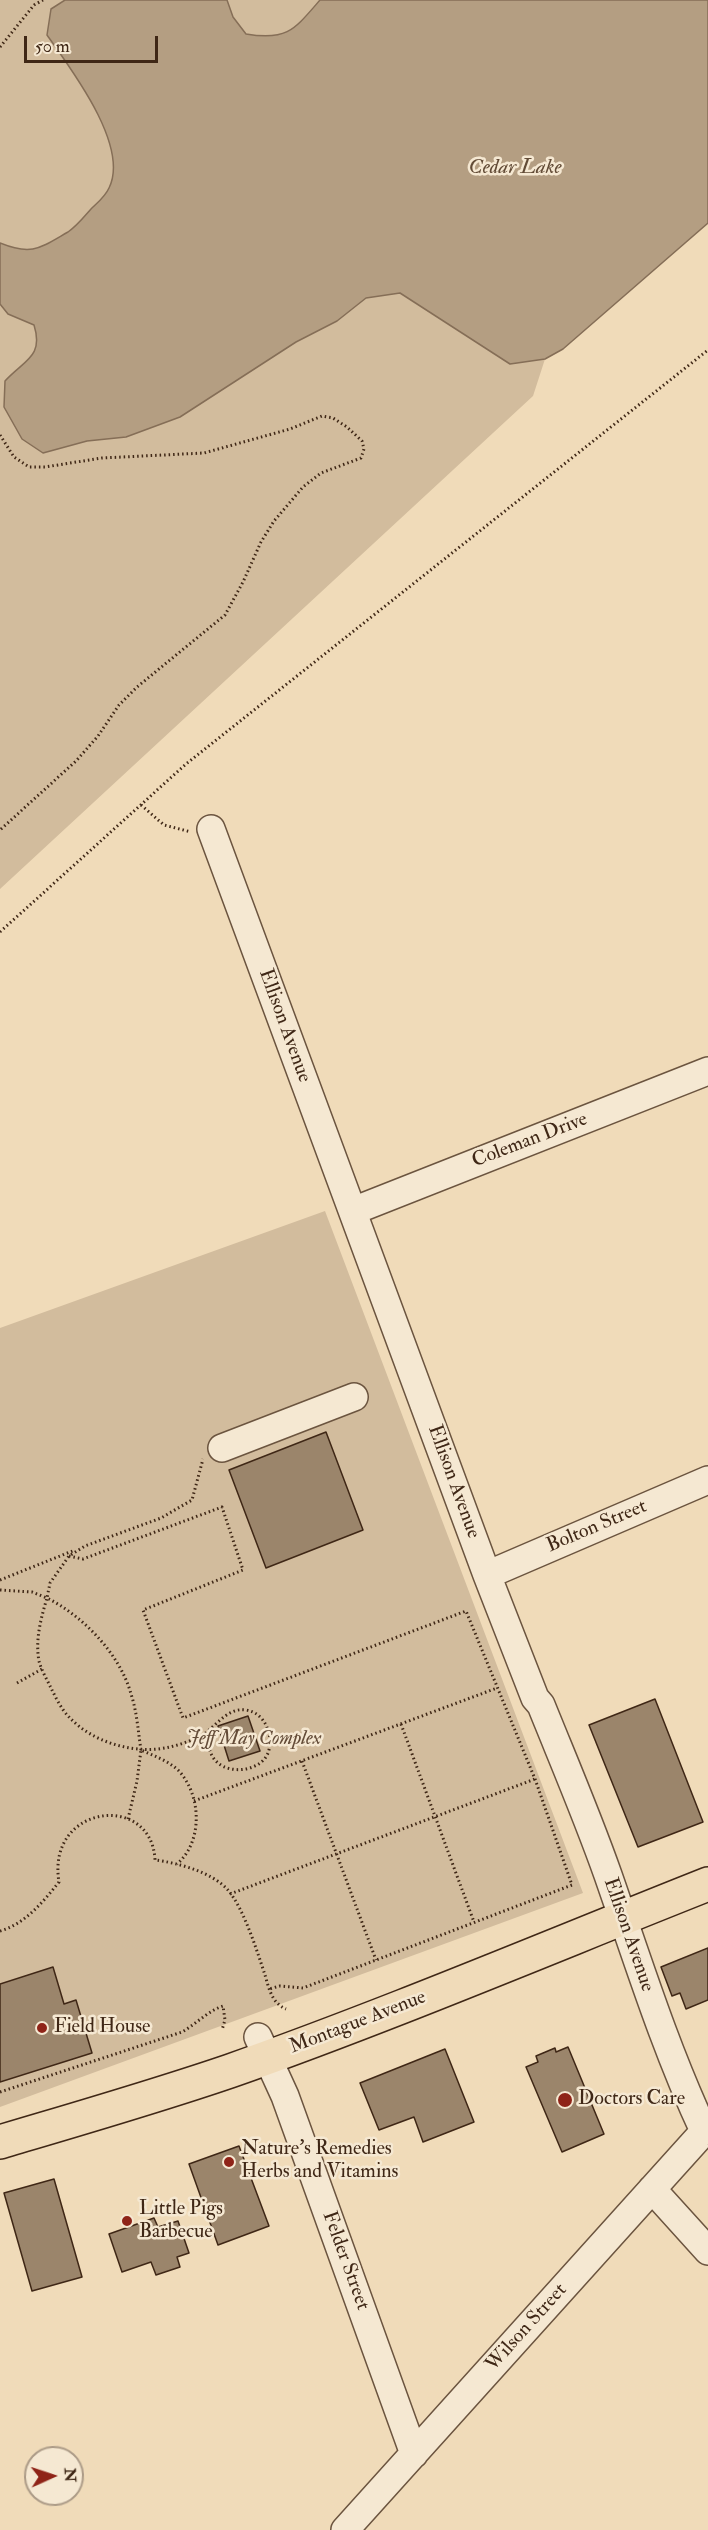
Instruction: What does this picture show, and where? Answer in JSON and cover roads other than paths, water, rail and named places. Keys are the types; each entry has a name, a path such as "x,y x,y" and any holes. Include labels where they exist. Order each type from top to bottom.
{"main road":[{"name":"Montague Avenue","path":"0,2142 125,2104 262,2047 380,2015 708,1884"}],"street":[{"name":"Ellison Avenue","path":"211,829 487,1575 534,1698 541,1705 583,1809 637,1966 690,2101 706,2129"},
{"name":"Coleman Drive","path":"353,1211 708,1071"},
{"path":"222,1448 354,1397"},
{"name":"Bolton Street","path":"487,1575 708,1480"},
{"name":"Felder Street","path":"262,2047 285,2096 414,2454"},
{"name":"Wilson Street","path":"345,2530 706,2129"},
{"path":"652,2189 708,2251"}],"water":[{"name":"Cedar Lake","path":"65,0 227,0 233,17 246,34 271,36 289,31 296,26 320,0 708,0 708,223 563,349 545,359 510,364 400,293 366,298 337,321 296,342 180,417 126,437 87,441 43,453 22,439 4,407 5,381 30,357 36,344 36,336 34,325 8,314 0,304 0,243 20,249 36,248 68,232 105,194 109,188 113,171 112,151 95,108 47,35 51,9"}],"place":[{"name":"Field House","path":"42,2028"},
{"name":"Doctors Care","path":"565,2100"},
{"name":"Nature's Remedies Herbs and Vitamins","path":"229,2162"},
{"name":"Little Pigs Barbecue","path":"127,2221"}],"park label":[{"name":"Jeff May Complex","path":"254,1740"}]}
